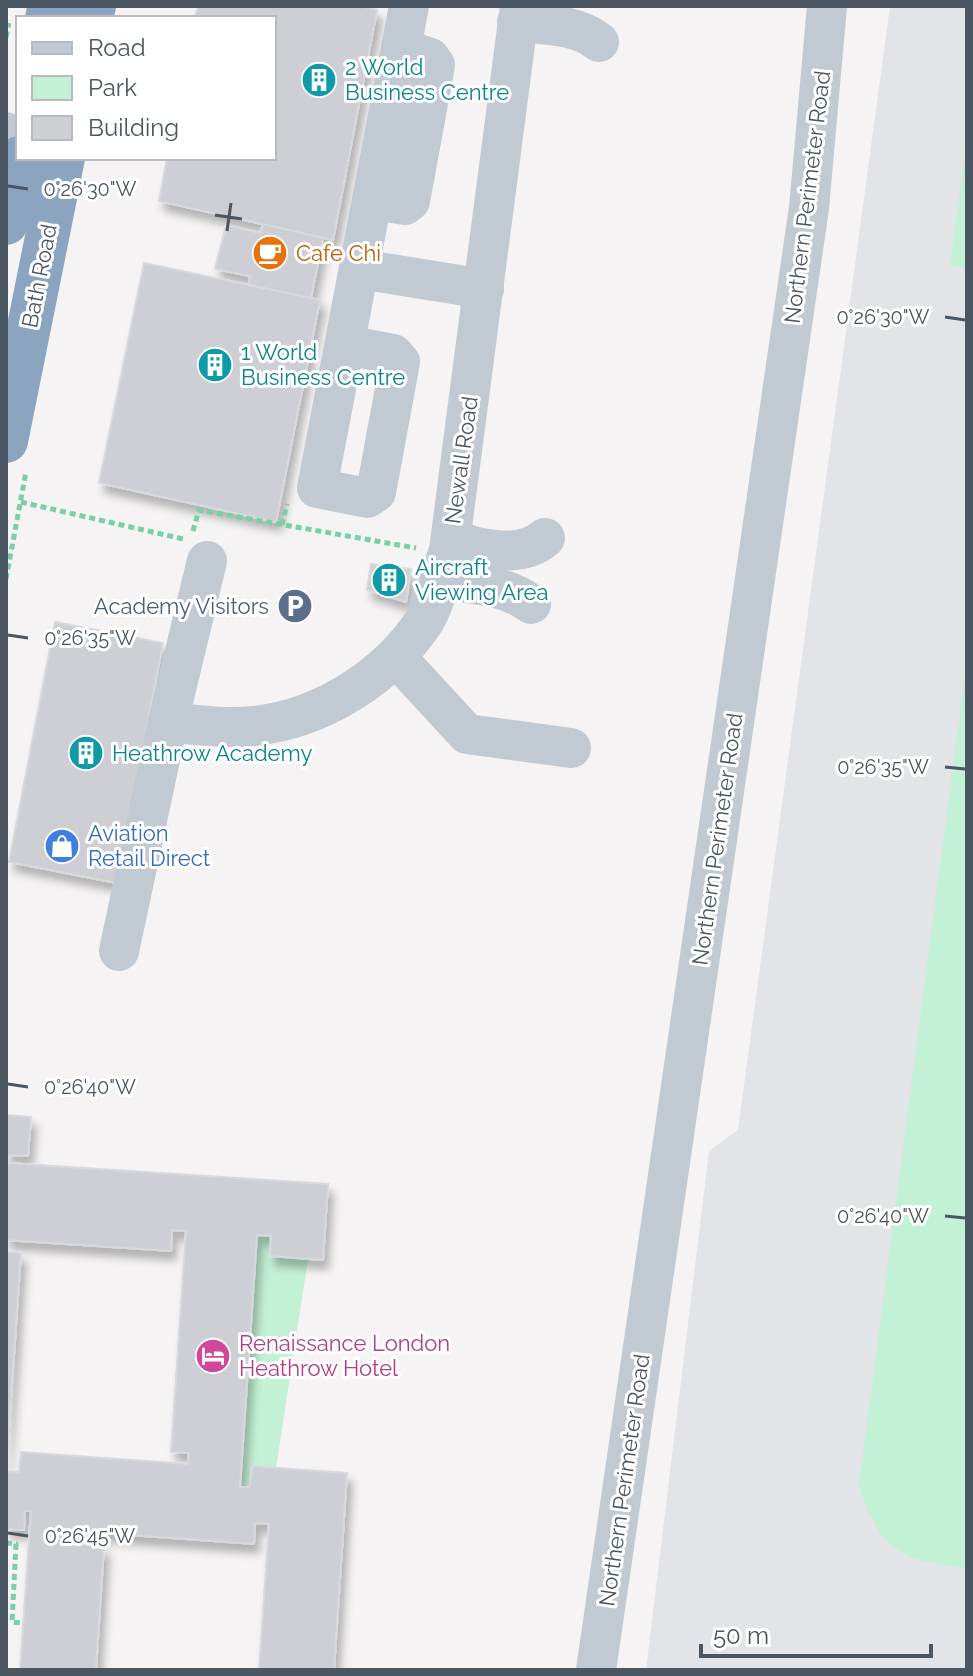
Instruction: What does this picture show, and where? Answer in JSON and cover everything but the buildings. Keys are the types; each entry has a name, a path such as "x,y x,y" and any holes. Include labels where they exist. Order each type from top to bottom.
{"highway":[{"name":"Bath Road","path":"6,223 19,160"},
{"name":"Bath Road","path":"6,441 63,160"}],"street":[{"path":"345,345 393,354 400,362 376,492 367,498 317,488 409,6"},
{"name":"Northern Perimeter Road","path":"596,1670 809,208 827,6"},
{"path":"518,14 587,33 599,42"},
{"name":"Newall Road","path":"168,722 222,728 293,720 330,703 386,665 426,617 446,556 484,289 518,14"},
{"path":"360,269 484,289"},
{"path":"446,556 472,548 512,550 539,543 545,538"},
{"path":"446,556 489,586 519,595 531,604"},
{"path":"119,951 168,722 207,561"},
{"path":"386,665 467,734 571,748"},
{"path":"386,665 449,758"}],"path":[{"path":"21,502 191,541 199,510 446,556"},
{"path":"6,1543 16,1544 12,1622 24,1623"}],"shaded area":[{"path":"890,6 967,6 967,1670 646,1670 709,1151 738,1130"}],"green space":[{"path":"967,141 967,268 950,266"},
{"path":"967,659 967,1568 925,1561 896,1549 875,1525 859,1485"},
{"path":"257,1235 271,1236 270,1256 308,1259 276,1468 252,1466 250,1487 241,1487"}],"place":[{"name":"2 World Business Centre","path":"319,80"},
{"name":"Cafe Chi","path":"270,253"},
{"name":"1 World Business Centre","path":"215,365"},
{"name":"Aircraft Viewing Area","path":"389,580"},
{"name":"Academy Visitors","path":"295,606"},
{"name":"Heathrow Academy","path":"86,753"},
{"name":"Aviation Retail Direct","path":"62,846"},
{"name":"Renaissance London Heathrow Hotel","path":"213,1356"}]}
